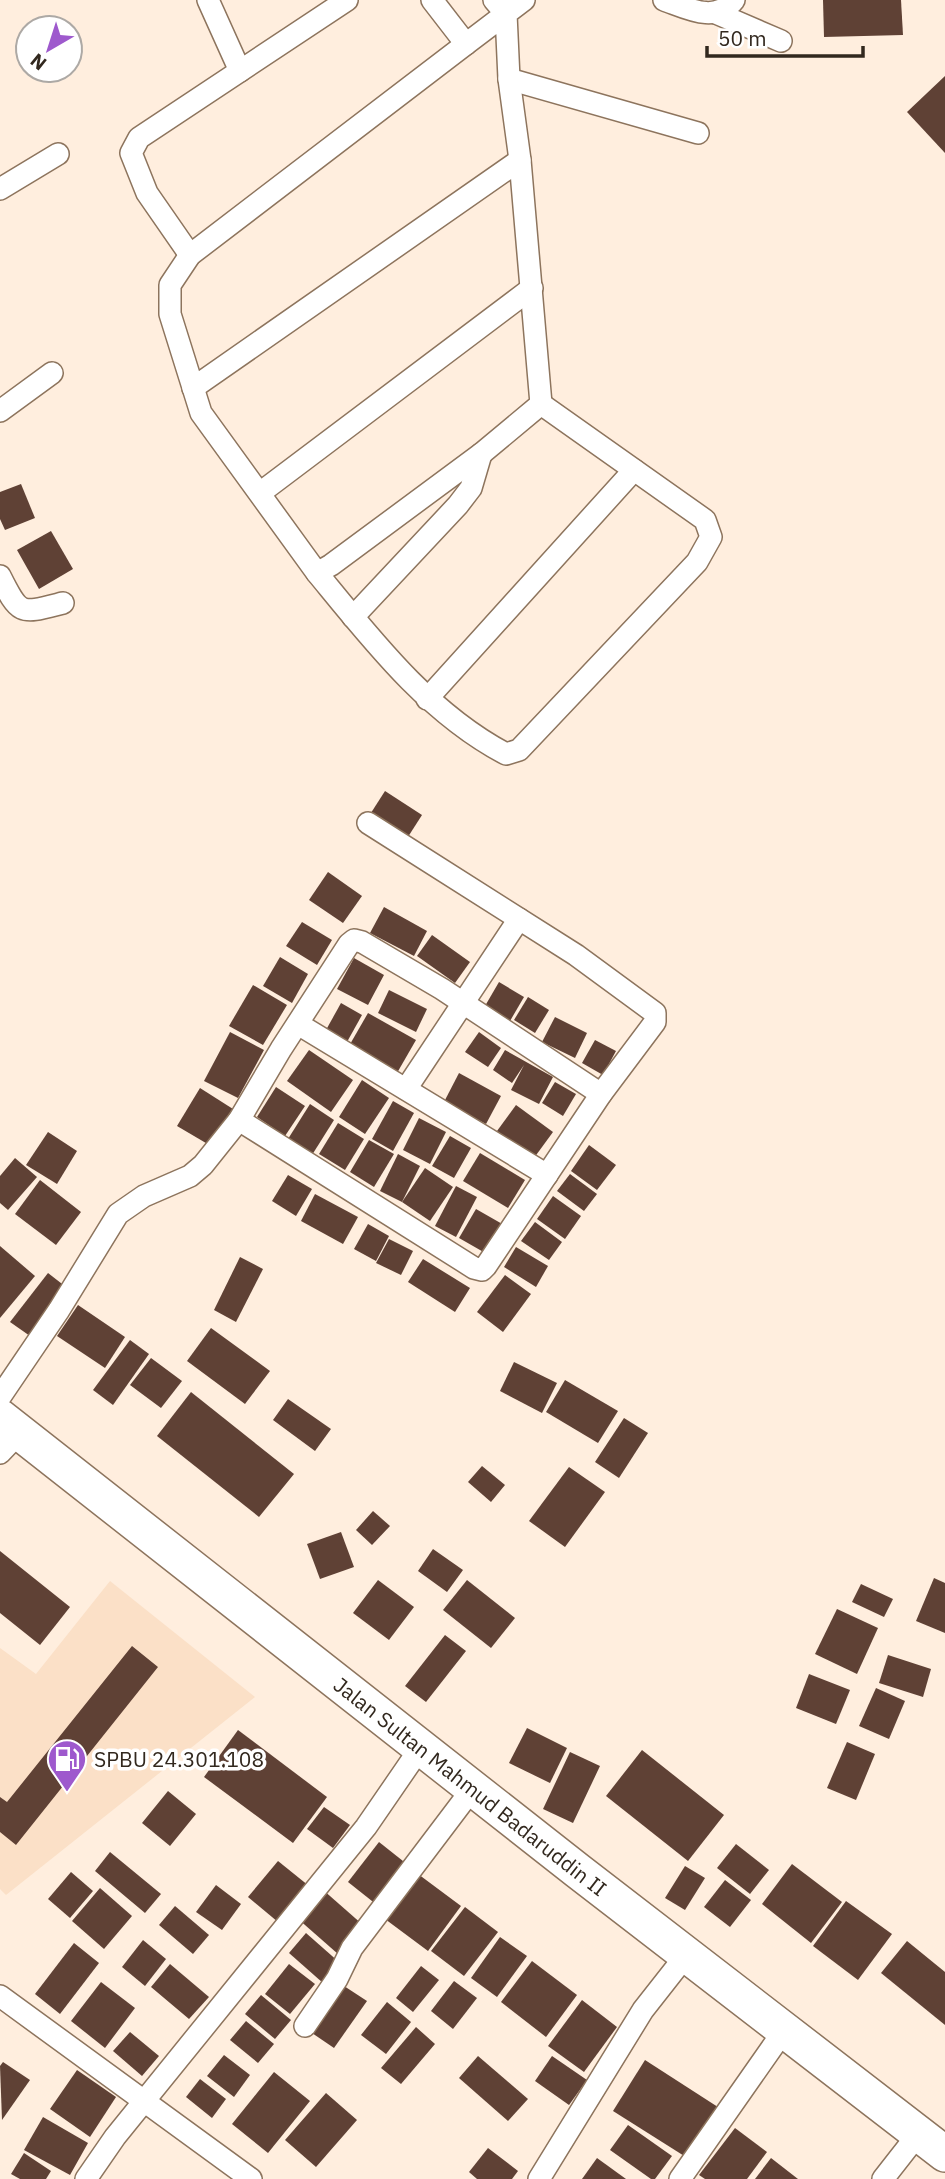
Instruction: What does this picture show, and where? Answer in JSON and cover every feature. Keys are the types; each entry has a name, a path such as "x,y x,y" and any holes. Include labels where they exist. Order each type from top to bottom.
{"highway":[{"name":"Jalan Sultan Mahmud Badaruddin II","path":"7,1434 421,1747 937,2146"}],"street":[{"path":"208,0 240,71"},
{"path":"190,255 147,192 131,153 139,138 347,0"},
{"path":"432,0 467,44"},
{"path":"524,0 500,7 467,44 190,255 170,285 170,314 201,413 317,573 427,699 485,743 506,754 519,750 697,562 711,537 705,520 541,404"},
{"path":"664,0 705,14 725,6 781,41"},
{"path":"500,7 520,160 541,404"},
{"path":"509,79 698,133"},
{"path":"0,189 58,154"},
{"path":"193,388 520,160"},
{"path":"260,493 532,288"},
{"path":"0,411 52,373"},
{"path":"317,573 481,454 541,404"},
{"path":"353,617 458,505 471,488 481,454"},
{"path":"427,699 634,470"},
{"path":"0,576 13,602 21,609 29,612 63,603"},
{"path":"239,1120 474,1268 482,1269 601,1094 655,1022 655,1013 576,955 368,823"},
{"path":"406,1089 519,919"},
{"path":"0,1397 59,1310 118,1214 144,1196 190,1176 203,1165 239,1120 354,940 462,1003 601,1094"},
{"path":"298,1024 547,1175"},
{"path":"86,2179 115,2137 366,1827 421,1747"},
{"path":"305,2026 337,1979 352,1948 473,1788"},
{"path":"539,2179 643,2010 687,1954"},
{"path":"0,1996 251,2179"},
{"path":"680,2179 785,2029"},
{"path":"883,2179 937,2146"}],"shaded area":[{"name":"SPBU 24.301.108","path":"110,1581 255,1697 6,1895 0,1889 0,1648 36,1674"}],"building":[{"path":"823,0 901,0 903,35 824,37"},
{"path":"945,76 945,153 907,112"},
{"path":"21,484 35,518 5,530 0,519 0,492"},
{"path":"51,531 73,569 39,589 17,550"},
{"path":"385,791 422,815 406,840 369,816"},
{"path":"328,872 362,896 343,923 309,900"},
{"path":"384,907 427,931 414,956 370,933"},
{"path":"302,922 332,940 317,965 286,946"},
{"path":"432,935 470,962 455,983 417,956"},
{"path":"280,957 308,974 292,1003 263,986"},
{"path":"354,958 384,975 368,1005 337,989"},
{"path":"499,982 524,997 510,1021 485,1006"},
{"path":"253,985 287,1005 263,1045 229,1026"},
{"path":"389,990 427,1009 416,1032 378,1013"},
{"path":"528,997 549,1010 535,1033 514,1020"},
{"path":"341,1003 362,1015 347,1042 326,1030"},
{"path":"368,1013 416,1040 397,1073 349,1046"},
{"path":"555,1017 587,1033 575,1058 542,1042"},
{"path":"230,1032 264,1050 238,1098 204,1081"},
{"path":"479,1032 501,1048 488,1067 465,1052"},
{"path":"595,1040 616,1051 603,1075 582,1063"},
{"path":"309,1050 353,1080 331,1112 287,1081"},
{"path":"505,1050 553,1077 539,1104 511,1090 524,1065 512,1083 493,1070"},
{"path":"459,1073 501,1096 486,1124 444,1102"},
{"path":"362,1080 389,1098 365,1134 339,1117"},
{"path":"555,1082 576,1094 563,1116 542,1103"},
{"path":"276,1087 305,1106 285,1136 257,1117"},
{"path":"200,1088 233,1109 211,1146 177,1126"},
{"path":"393,1101 414,1113 393,1151 372,1139"},
{"path":"310,1104 334,1120 312,1155 288,1139"},
{"path":"516,1105 553,1132 534,1158 497,1131"},
{"path":"419,1118 446,1132 430,1164 403,1150"},
{"path":"338,1123 364,1139 345,1170 319,1154"},
{"path":"48,1132 77,1151 57,1184 26,1165"},
{"path":"450,1136 471,1148 454,1178 432,1166"},
{"path":"369,1140 394,1154 374,1187 350,1172"},
{"path":"589,1145 616,1165 597,1190 571,1171"},
{"path":"480,1153 525,1180 508,1208 463,1181"},
{"path":"398,1154 420,1166 402,1202 380,1191"},
{"path":"15,1158 37,1177 8,1210 0,1203 0,1176"},
{"path":"425,1168 453,1187 430,1221 402,1202"},
{"path":"570,1174 597,1194 584,1211 557,1191"},
{"path":"288,1175 312,1189 296,1216 272,1201"},
{"path":"40,1180 81,1212 56,1245 15,1214"},
{"path":"456,1186 477,1197 456,1237 435,1226"},
{"path":"315,1194 358,1217 343,1244 301,1221"},
{"path":"553,1196 581,1216 565,1239 537,1219"},
{"path":"476,1209 504,1225 487,1254 459,1238"},
{"path":"535,1222 562,1242 549,1260 521,1241"},
{"path":"368,1224 389,1236 376,1261 354,1249"},
{"path":"389,1239 413,1251 401,1275 376,1263"},
{"path":"0,1246 35,1276 0,1318"},
{"path":"516,1247 548,1266 536,1287 504,1267"},
{"path":"240,1257 263,1269 236,1322 214,1310"},
{"path":"423,1259 470,1288 455,1312 408,1282"},
{"path":"48,1273 66,1287 30,1336 10,1322"},
{"path":"505,1275 531,1294 503,1332 477,1312"},
{"path":"78,1305 125,1337 105,1368 57,1336"},
{"path":"211,1328 270,1371 245,1404 187,1361"},
{"path":"130,1340 149,1354 113,1405 93,1390"},
{"path":"151,1358 182,1381 161,1408 130,1385"},
{"path":"514,1362 557,1383 542,1413 500,1391"},
{"path":"565,1380 618,1411 598,1443 546,1412"},
{"path":"191,1392 294,1474 259,1517 157,1436"},
{"path":"288,1399 331,1429 315,1451 273,1420"},
{"path":"624,1418 648,1433 619,1478 595,1462"},
{"path":"482,1466 505,1485 491,1502 468,1482"},
{"path":"569,1467 605,1492 565,1547 529,1521"},
{"path":"373,1511 390,1526 372,1545 356,1530"},
{"path":"341,1532 354,1567 320,1579 307,1544"},
{"path":"433,1549 463,1570 447,1592 418,1571"},
{"path":"0,1551 70,1607 40,1645 0,1613"},
{"path":"934,1578 945,1583 945,1633 916,1621"},
{"path":"378,1580 414,1607 389,1640 353,1613"},
{"path":"467,1580 515,1618 491,1648 443,1610"},
{"path":"861,1584 893,1599 884,1617 852,1602"},
{"path":"837,1609 878,1628 857,1674 815,1654"},
{"path":"445,1635 466,1651 426,1702 405,1686"},
{"path":"132,1646 158,1667 16,1845 0,1832 0,1797 7,1802"},
{"path":"888,1655 931,1669 923,1697 879,1683"},
{"path":"809,1674 850,1690 836,1724 796,1708"},
{"path":"876,1688 905,1701 889,1739 859,1726"},
{"path":"527,1728 567,1748 550,1783 509,1763"},
{"path":"238,1730 327,1797 293,1843 204,1777"},
{"path":"847,1742 875,1754 856,1800 827,1788"},
{"path":"642,1750 724,1815 688,1861 606,1796"},
{"path":"570,1752 600,1766 573,1823 543,1809"},
{"path":"168,1791 196,1814 170,1846 142,1823"},
{"path":"324,1807 350,1825 333,1848 307,1829"},
{"path":"379,1842 408,1865 377,1905 348,1882"},
{"path":"736,1844 769,1870 750,1894 717,1868"},
{"path":"110,1852 161,1894 145,1913 95,1871"},
{"path":"278,1861 309,1886 278,1922 248,1897"},
{"path":"792,1864 842,1902 811,1943 762,1904"},
{"path":"685,1866 705,1878 685,1910 665,1898"},
{"path":"71,1872 93,1891 70,1918 48,1899"},
{"path":"418,1874 461,1906 428,1951 385,1919"},
{"path":"725,1880 751,1900 730,1927 704,1907"},
{"path":"216,1885 241,1904 222,1930 196,1912"},
{"path":"100,1888 132,1916 104,1949 72,1921"},
{"path":"322,1889 363,1925 338,1954 297,1918"},
{"path":"846,1901 892,1934 858,1980 813,1946"},
{"path":"175,1906 209,1935 193,1954 159,1925"},
{"path":"465,1907 498,1932 464,1976 431,1951"},
{"path":"306,1933 340,1963 323,1983 289,1953"},
{"path":"500,1937 527,1956 497,1997 471,1978"},
{"path":"143,1940 166,1959 145,1986 122,1967"},
{"path":"907,1941 945,1972 945,2025 881,1973"},
{"path":"74,1943 99,1963 60,2014 35,1994"},
{"path":"532,1961 577,1995 546,2037 501,2002"},
{"path":"170,1964 209,1997 189,2019 151,1987"},
{"path":"289,1964 315,1984 290,2014 265,1994"},
{"path":"421,1966 439,1980 413,2012 396,1998"},
{"path":"454,1981 477,1998 453,2029 431,2011"},
{"path":"101,1982 135,2008 105,2048 71,2021"},
{"path":"344,1986 367,2001 334,2048 312,2033"},
{"path":"261,1995 291,2020 275,2039 245,2014"},
{"path":"582,2000 617,2027 584,2072 548,2046"},
{"path":"387,2002 411,2022 386,2054 361,2035"},
{"path":"246,2021 274,2044 258,2063 230,2040"},
{"path":"416,2027 435,2044 401,2084 381,2068"},
{"path":"130,2032 159,2056 142,2076 113,2051"},
{"path":"224,2055 250,2075 234,2097 207,2076"},
{"path":"478,2056 528,2099 508,2121 459,2078"},
{"path":"552,2056 587,2080 569,2105 535,2081"},
{"path":"645,2060 721,2109 689,2159 613,2111"},
{"path":"3,2062 30,2080 2,2120 0,2066"},
{"path":"77,2070 116,2097 90,2137 50,2109"},
{"path":"274,2072 310,2101 268,2153 232,2124"},
{"path":"200,2079 226,2099 212,2118 186,2097"},
{"path":"326,2093 357,2120 316,2167 285,2140"},
{"path":"43,2117 88,2143 70,2175 24,2150"},
{"path":"628,2125 672,2156 655,2179 651,2179 610,2150"},
{"path":"735,2128 767,2152 747,2179 705,2179 699,2175"},
{"path":"488,2148 518,2171 512,2179 477,2179 469,2172"},
{"path":"24,2153 51,2171 46,2179 20,2179 11,2174"},
{"path":"597,2158 626,2179 582,2179"},
{"path":"771,2158 798,2179 755,2179"}],"place":[{"name":"SPBU 24.301.108","path":"67,1793"}]}
